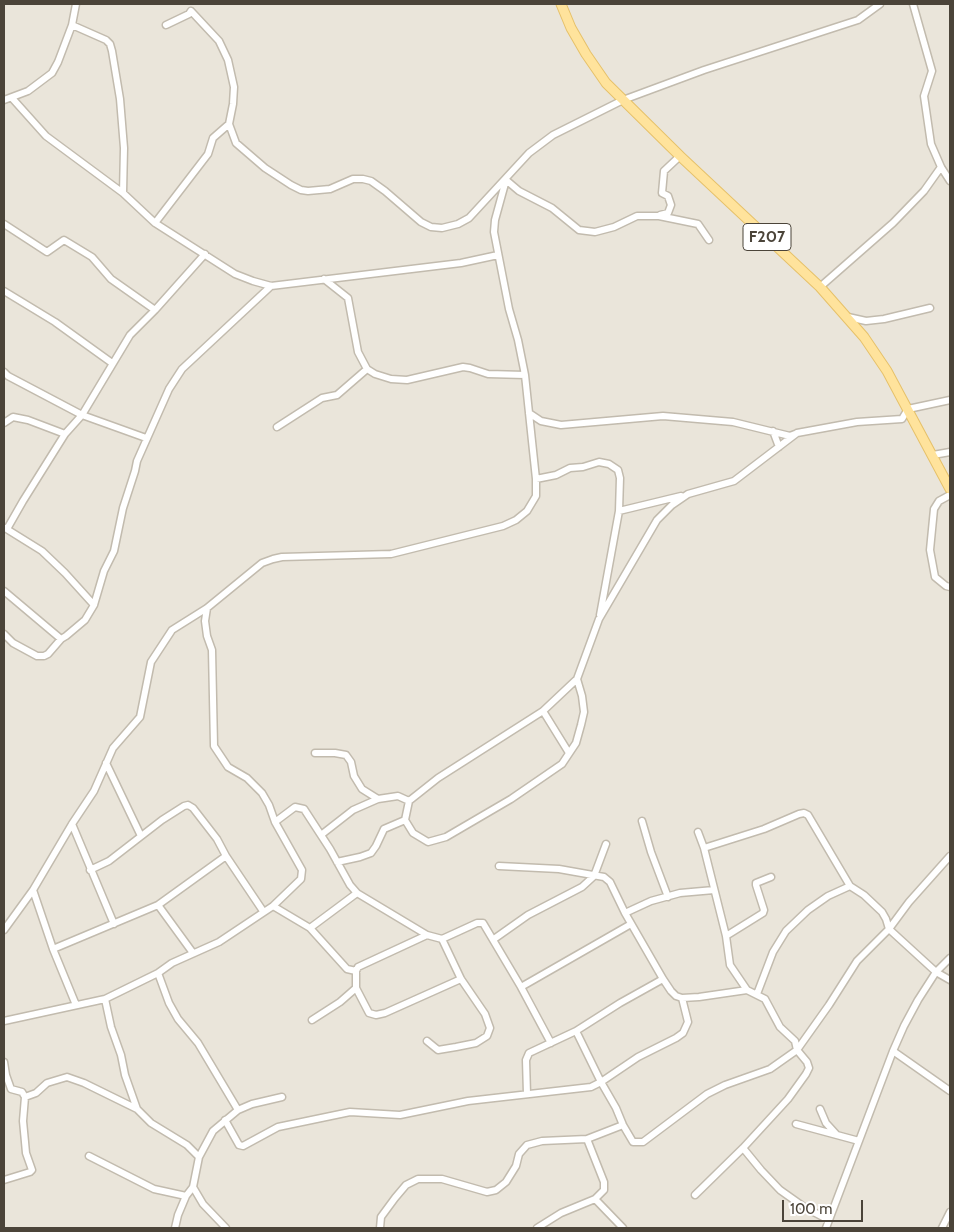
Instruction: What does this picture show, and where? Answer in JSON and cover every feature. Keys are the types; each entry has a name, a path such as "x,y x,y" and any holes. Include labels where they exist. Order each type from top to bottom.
{"main road":[{"name":"F207","path":"561,4 571,28 606,83 680,156 820,287 848,317 887,371 950,488"}],"street":[{"path":"4,100 28,91 52,73 72,24 76,4"},
{"path":"190,7 219,41 228,60 234,87 229,124 236,143 242,149 265,168 296,188 319,191 353,180 363,179 371,181 421,222 431,227 450,227 469,218 530,153 554,135 623,100 704,70 858,20 880,4"},
{"path":"913,4 932,71 924,96 931,144 941,167 950,181"},
{"path":"166,25 189,14 190,7"},
{"path":"72,24 106,40 110,44 120,99 124,148 123,193"},
{"path":"12,98 46,136 123,193 155,223 235,274 253,281 271,286 461,263 498,255"},
{"path":"155,223 208,154 213,138 229,124"},
{"path":"659,216 668,213 671,205 668,196 662,193 664,171 680,156"},
{"path":"820,287 893,223 924,191 941,167"},
{"path":"506,180 519,191 552,208 579,230 595,232 614,227 637,216 659,216 698,224 709,240"},
{"path":"4,930 33,890 94,791 113,748 140,717 151,662 172,630 207,608 262,563 272,559 282,557 391,554 503,526 516,520 527,511 536,496 536,479 525,374 494,232 495,220 506,180"},
{"path":"4,224 47,252 64,240 92,257 111,278 155,310"},
{"path":"94,605 66,573 42,551 5,528 66,434 82,415 130,335 205,254"},
{"path":"324,279 348,298 351,305 358,352 367,369 376,374 391,379 407,380 463,367 488,374 525,374"},
{"path":"4,634 13,642 37,656 48,654 61,639 85,620 94,605 104,571 114,551 122,508 137,461 169,389 182,369 271,286"},
{"path":"4,291 55,322 112,363"},
{"path":"848,317 866,321 884,319 930,308"},
{"path":"277,427 322,398 336,395 367,369"},
{"path":"4,372 8,376 82,415 146,438"},
{"path":"529,413 542,420 561,425 663,416 733,422 790,436 797,433 857,422 902,419 908,409 950,400"},
{"path":"4,423 13,417 28,420 66,434"},
{"path":"773,431 779,447"},
{"path":"620,510 734,481 797,433"},
{"path":"932,455 950,452"},
{"path":"536,479 556,475 570,468 583,467 599,462 610,464 618,470 620,478 620,510 599,619 577,679 543,711 438,778 409,801 405,820 413,833 428,842 446,837 511,799 562,764 576,742 584,712 577,679"},
{"path":"599,619 657,520 672,505 688,494"},
{"path":"950,495 940,501 934,509 930,550 935,577 950,588"},
{"path":"4,591 61,639"},
{"path":"4,1021 105,999 158,974 172,963 193,952 220,942 273,906 303,875 262,793 247,778 228,767 214,746 212,650 206,636 205,620 207,608"},
{"path":"543,711 569,754"},
{"path":"315,753 346,755 351,762 354,776 362,789 378,799"},
{"path":"106,762 141,836"},
{"path":"321,835 353,810 378,799 398,796 409,801"},
{"path":"90,870 109,861 162,820 188,805 193,808 217,839 226,856 263,911"},
{"path":"275,822 295,807 304,809 350,886 358,893 427,935 442,939 483,923 494,939 551,1043"},
{"path":"704,848 764,829 804,813 808,815 850,886 882,912 889,929 936,972 950,980"},
{"path":"337,862 371,853 384,829 405,820"},
{"path":"642,821 651,852 668,897"},
{"path":"72,824 114,924"},
{"path":"698,832 704,848 726,936 730,965 747,990"},
{"path":"494,939 528,916 582,887 594,876 606,844"},
{"path":"53,949 158,905 226,856"},
{"path":"576,1031 616,1108 622,1126 633,1142 643,1142 708,1094 725,1085 770,1069 797,1050 857,961 889,929 909,902 950,856"},
{"path":"499,866 559,869 604,878 610,882 631,924 670,991 682,998 747,990 757,994 765,999 780,1027 791,1036 797,1050 807,1062 809,1068 806,1074 788,1099 696,1195"},
{"path":"726,936 763,913 764,910 756,883 771,877"},
{"path":"757,994 773,952 786,931 808,910 828,896 850,886"},
{"path":"33,890 53,949 76,1005"},
{"path":"625,913 652,901 680,894 714,890"},
{"path":"310,928 358,893"},
{"path":"158,905 193,952"},
{"path":"273,906 310,928 347,969 356,971"},
{"path":"521,987 631,924"},
{"path":"427,935 358,967 356,971 356,988 369,1013 376,1015 385,1013 461,979"},
{"path":"427,1041 438,1050 476,1042 487,1036 490,1028 485,1014 461,979 442,939"},
{"path":"826,1228 893,1051 918,1000 936,972 950,958"},
{"path":"158,974 169,1003 178,1019 198,1043 238,1110"},
{"path":"527,1094 527,1056 529,1054 576,1031 663,978"},
{"path":"312,1020 340,1002 356,988"},
{"path":"226,1120 239,1145 243,1146 278,1127 350,1112 400,1115 468,1101 591,1087 638,1057 683,1033 688,1022 682,998"},
{"path":"105,999 110,1027 121,1055 125,1075 137,1109"},
{"path":"893,1051 950,1091"},
{"path":"4,1062 11,1089 22,1092 25,1097 24,1142 32,1170 4,1180"},
{"path":"25,1097 36,1093 47,1083 67,1077 84,1083 137,1109 151,1123 188,1145 199,1157"},
{"path":"176,1228 178,1216 186,1196 193,1187 199,1157 213,1132 238,1110 252,1104 282,1097"},
{"path":"820,1109 826,1124 837,1135"},
{"path":"796,1124 859,1141"},
{"path":"380,1228 381,1218 395,1198 406,1185 418,1179 442,1179 487,1192 496,1190 506,1182 516,1166 519,1154 527,1145 542,1141 587,1139 622,1126"},
{"path":"538,1228 562,1213 595,1199 604,1190 604,1182 587,1139"},
{"path":"743,1148 780,1190 804,1207 830,1220"},
{"path":"89,1156 154,1189 186,1196"},
{"path":"193,1187 203,1204 226,1228"},
{"path":"595,1199 623,1228"},
{"path":"942,1228 950,1212"}],"shaded area":[{"path":"4,4 950,4 950,1228 4,1228"}]}
